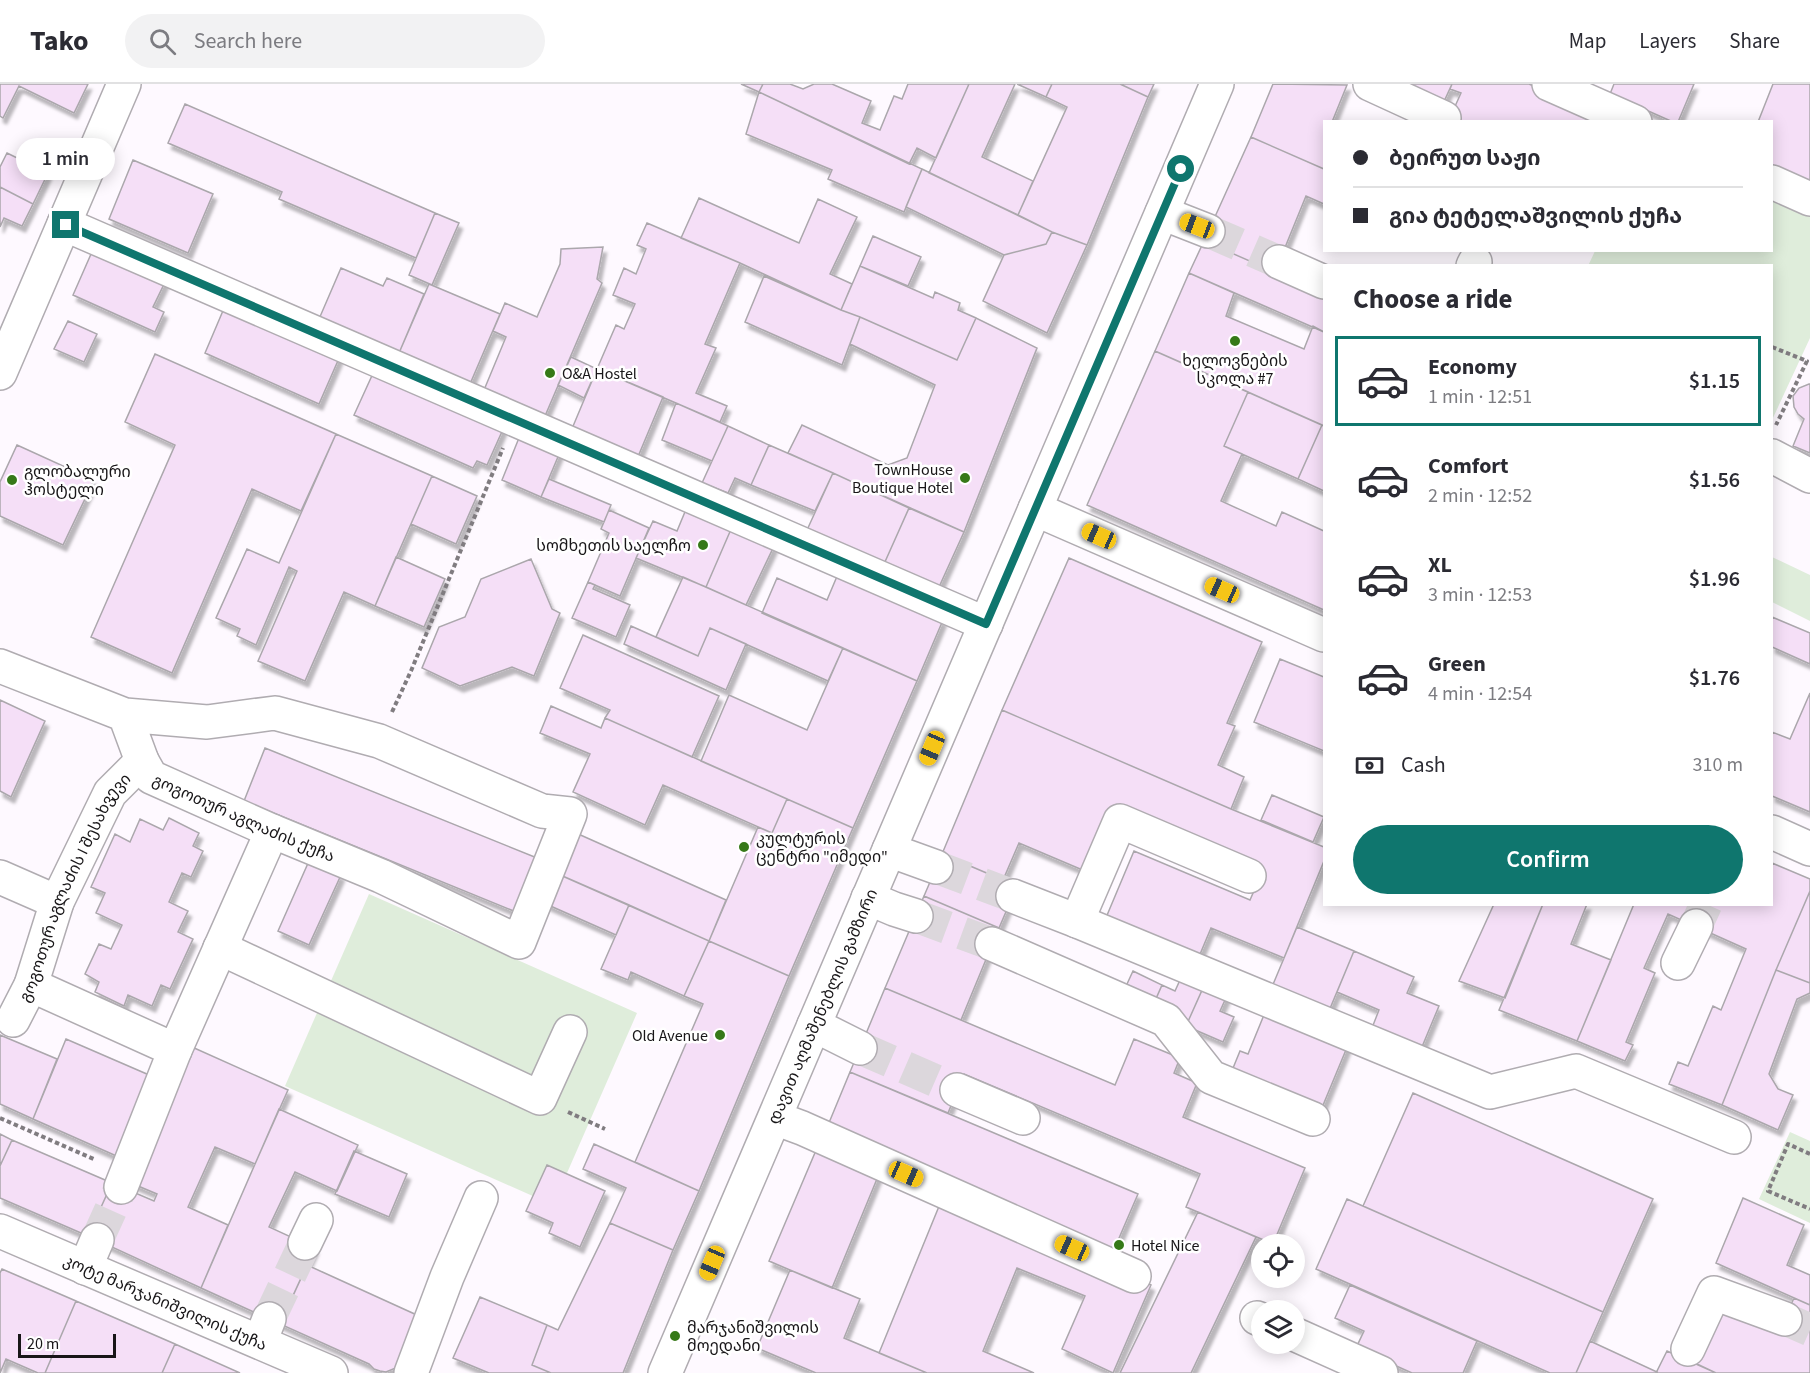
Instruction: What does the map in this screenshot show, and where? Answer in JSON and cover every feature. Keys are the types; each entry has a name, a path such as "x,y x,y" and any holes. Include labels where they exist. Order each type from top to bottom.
{"street":[{"path":"0,374 124,84"},
{"name":"დავით აღმაშენებლის გამზირი","path":"667,1370 1217,84"},
{"path":"1370,84 1444,118"},
{"path":"1549,84 1630,120"},
{"path":"1773,182 1810,199"},
{"path":"1162,213 1208,231"},
{"path":"64,224 986,624"},
{"path":"1279,262 1323,282"},
{"path":"1773,457 1810,476"},
{"path":"1035,509 1323,635"},
{"path":"0,666 125,716 207,722 275,713 379,741"},
{"name":"გოგოთურ აგლაძის ქუჩა","path":"125,716 142,761 151,777 381,876 519,942 570,814 542,812 379,741"},
{"name":"გოგოთურ აგლაძის I შესახვევი","path":"14,1020 31,985 57,902 110,793 142,761"},
{"path":"1077,921 1120,821 1249,876"},
{"path":"124,1180 175,1050 272,831"},
{"path":"1773,832 1810,849"},
{"path":"889,850 936,867"},
{"path":"0,877 57,902"},
{"path":"1012,896 1490,1092 1576,1071 1734,1137"},
{"path":"868,898 916,915"},
{"path":"1678,963 1696,926"},
{"path":"993,944 1166,1020 1211,1077 1313,1119"},
{"path":"220,948 540,1098 570,1032"},
{"path":"31,985 175,1050"},
{"path":"814,1025 860,1048"},
{"path":"957,1090 1023,1118"},
{"path":"775,1118 1134,1276"},
{"path":"411,1373 447,1276 481,1198"},
{"name":"კოტე მარჯანიშვილის ქუჩა","path":"0,1231 91,1254 265,1331 331,1373"},
{"path":"1688,1349 1714,1293 1785,1319"},
{"path":"1305,1339 1381,1373"}],"path":[{"path":"1773,346 1807,361 1773,432"},
{"path":"379,741 416,660 515,420"},
{"path":"540,1098 605,1129"},
{"path":"0,1118 124,1180"},
{"path":"1810,1154 1788,1144 1768,1191 1810,1209"}],"green space":[{"path":"1773,188 1810,206 1810,338 1773,418 1773,264 1589,264 1595,252 1773,252"},
{"path":"1773,557 1810,575 1810,621 1773,602"},
{"path":"369,894 637,1013 553,1205 285,1086"},
{"path":"1790,1132 1810,1141 1810,1223 1759,1199"}],"building":[{"path":"0,84 88,84 74,113 19,86 3,118 0,116"},
{"path":"741,84 763,84 759,92"},
{"path":"763,84 790,84 803,89 814,84 832,84 871,101 862,123 880,130 894,96 902,99 908,84 969,84 936,158 917,148 909,164 759,92"},
{"path":"969,84 1015,84 982,157 1033,181 1018,215 929,173"},
{"path":"1017,84 1052,84 1046,97"},
{"path":"1052,84 1120,84 1148,97 1087,245 1052,232 1018,215 1067,107 1046,97"},
{"path":"1120,84 1154,84 1148,97"},
{"path":"1273,84 1347,85 1333,120 1323,120 1323,169 1251,137"},
{"path":"1388,84 1452,84 1441,108"},
{"path":"1452,84 1529,84 1610,120 1449,120 1461,93 1450,89"},
{"path":"1614,84 1694,84 1679,120 1668,120 1610,94"},
{"path":"1773,84 1810,84 1810,181 1773,165 1773,120 1759,120"},
{"path":"759,92 922,169 904,212 828,179 832,170 746,134"},
{"path":"185,104 435,213 416,258 279,199 282,192 168,143"},
{"path":"1251,137 1323,169 1323,204 1306,196 1275,272 1204,241"},
{"path":"7,153 48,173 33,204 0,187 0,167"},
{"path":"133,160 213,194 188,253 109,219"},
{"path":"922,169 1052,232 1046,244 1004,255 906,207"},
{"path":"0,187 33,204 22,226 4,218 0,227"},
{"path":"699,198 799,243 818,199 857,217 830,274 852,284 841,310 681,238"},
{"path":"435,213 459,223 432,285 409,275"},
{"path":"647,223 740,263 705,344 716,348 696,393 727,406 720,422 597,369 616,325 624,329 635,304 613,295 624,268 636,274 646,249 637,245"},
{"path":"1052,232 1087,245 1047,333 983,301 1004,255 1046,244"},
{"path":"873,236 921,257 908,286 860,266"},
{"path":"1204,241 1323,291 1323,332 1189,273"},
{"path":"95,245 167,278 153,307 164,312 155,332 73,295"},
{"path":"603,247 597,279 602,283 545,416 484,390 506,337 493,331 505,303 537,317 560,264 561,249"},
{"path":"860,266 933,298 935,292 960,303 958,310 976,318 957,360 841,310"},
{"path":"341,268 383,286 387,278 424,294 399,353 319,319"},
{"path":"1189,273 1234,293 1226,316 1304,349 1313,326 1323,331 1323,426 1155,351"},
{"path":"764,276 860,317 842,365 745,322"},
{"path":"429,284 500,314 470,384 399,353"},
{"path":"225,306 340,356 319,404 205,353"},
{"path":"860,317 957,360 976,318 1037,348 964,532 788,453 802,425 888,465 907,458 935,385 850,344"},
{"path":"68,321 97,334 84,362 54,349"},
{"path":"1155,351 1248,392 1224,446 1242,454 1221,501 1276,526 1282,512 1323,531 1323,610 1087,505"},
{"path":"155,354 336,434 301,511 252,489 172,673 91,637 175,445 125,422"},
{"path":"571,357 597,369 584,398 558,385"},
{"path":"375,369 504,427 487,465 477,461 473,468 354,415"},
{"path":"597,369 663,397 637,459 571,431"},
{"path":"1810,384 1810,453 1793,446 1804,419 1794,407 1793,396 1799,388"},
{"path":"1248,392 1322,425 1298,479 1224,446"},
{"path":"676,403 728,426 712,461 662,440"},
{"path":"1322,425 1323,491 1298,479"},
{"path":"728,426 769,445 751,485 735,478 728,493 702,483"},
{"path":"523,428 563,445 541,497 502,480"},
{"path":"336,434 432,476 375,606 344,592 305,681 258,661 297,571 289,567 256,645 237,636 240,629 216,618 247,549 279,563"},
{"path":"17,445 94,480 63,545 0,516 0,482"},
{"path":"769,445 833,473 815,511 751,485"},
{"path":"833,473 909,508 884,564 807,530"},
{"path":"432,476 477,496 456,544 411,524"},
{"path":"549,479 611,505 604,522 541,497"},
{"path":"687,507 732,527 706,587 636,558 653,521 677,531"},
{"path":"909,508 964,532 939,587 884,564"},
{"path":"609,510 649,528 620,596 588,582 609,533 601,529"},
{"path":"732,527 774,546 746,605 706,587"},
{"path":"396,557 445,579 424,627 375,606"},
{"path":"1069,558 1262,642 1227,723 1235,726 1218,765 1244,777 1231,809 1002,710"},
{"path":"531,559 552,609 560,613 534,676 512,667 460,686 422,668 439,627 465,617 481,579"},
{"path":"838,574 943,620 917,681 762,613 777,578 827,600"},
{"path":"683,577 843,648 828,681 710,628 698,656 656,637"},
{"path":"588,582 595,585 593,589 630,605 616,637 572,618"},
{"path":"1773,617 1810,633 1810,664 1773,647"},
{"path":"631,626 698,656 710,628 746,644 726,690 624,644"},
{"path":"583,635 719,696 692,757 605,718 610,710 560,688"},
{"path":"843,648 917,681 853,828 701,761 729,695 807,730"},
{"path":"1280,659 1323,677 1323,751 1254,722"},
{"path":"1810,693 1810,812 1773,796 1773,732 1790,739"},
{"path":"0,700 45,721 11,797 0,791"},
{"path":"551,706 601,728 605,718 787,799 772,833 663,785 645,825 573,792 590,754 540,733"},
{"path":"1002,710 1323,847 1323,863 1284,958 1211,928 1198,959 1105,920 1134,851 1250,900 1260,877 1116,816 1092,874 1019,843 1003,880 942,854"},
{"path":"265,748 542,860 521,914 244,801"},
{"path":"1272,795 1323,817 1313,842 1261,820"},
{"path":"787,799 853,828 789,976 709,941 758,827 772,833"},
{"path":"169,818 199,833 193,846 203,851 191,877 182,873 169,902 188,911 178,932 193,939 170,989 161,985 152,1006 128,995 124,1006 95,992 99,982 85,974 99,944 111,949 122,925 96,913 105,893 91,887 115,834 130,842 140,819 163,830"},
{"path":"576,833 726,900 709,941 558,874"},
{"path":"942,854 1017,886 999,928 924,896"},
{"path":"309,861 341,875 309,945 278,931"},
{"path":"1773,863 1810,879 1810,891 1722,1105 1669,1084 1678,1062 1688,1066 1713,1006 1721,1010 1746,949 1668,914 1644,968 1655,973 1626,1042 1633,1045 1625,1061 1577,1041 1633,906 1773,906"},
{"path":"558,874 629,905 616,935 546,904"},
{"path":"1810,891 1810,983 1776,970"},
{"path":"924,896 999,928 961,1020 885,988"},
{"path":"629,905 709,941 684,996 631,972 628,980 601,969"},
{"path":"1493,906 1542,906 1505,998 1459,981"},
{"path":"1542,906 1586,906 1571,944 1611,960 1577,1041 1499,1010"},
{"path":"1297,927 1354,951 1326,1018 1269,994"},
{"path":"709,941 789,976 699,1191 635,1162 703,1004 684,996"},
{"path":"1354,951 1414,977 1407,993 1439,1006 1419,1054 1370,1033 1379,1010 1337,992"},
{"path":"1185,969 1207,979 1186,1026 1151,1010 1162,985 1175,991"},
{"path":"1776,970 1810,983 1810,993 1797,999 1769,1074 1778,1089 1793,1095 1778,1130 1722,1105"},
{"path":"1133,971 1162,985 1151,1010 1121,997"},
{"path":"1207,979 1230,989 1220,1011 1234,1017 1223,1042 1186,1026"},
{"path":"885,988 1115,1085 1134,1039 1180,1058 1174,1073 1197,1083 1183,1117 1305,1168 1277,1234 1251,1235 1186,1207 1200,1174 964,1074 948,1113 850,1072"},
{"path":"1266,1010 1348,1045 1321,1110 1231,1073 1240,1051 1248,1054"},
{"path":"0,1035 57,1059 33,1119 0,1104"},
{"path":"66,1039 156,1078 121,1158 33,1119"},
{"path":"192,1047 288,1090 255,1164 215,1147 188,1207 228,1225 201,1288 88,1236 112,1183 154,1201 157,1194 131,1183"},
{"path":"850,1072 1138,1194 1113,1252 826,1130"},
{"path":"1413,1093 1653,1199 1603,1312 1363,1206"},
{"path":"279,1109 358,1145 337,1191 295,1172 269,1227 315,1248 280,1324 201,1288"},
{"path":"0,1134 12,1140 0,1166"},
{"path":"12,1140 112,1183 88,1236 0,1198 0,1166"},
{"path":"594,1144 699,1191 673,1250 610,1223 626,1188 583,1169"},
{"path":"817,1148 879,1174 832,1288 769,1261"},
{"path":"354,1151 407,1174 389,1217 335,1194"},
{"path":"547,1165 605,1191 580,1247 549,1233 553,1223 526,1211"},
{"path":"1743,1198 1804,1225 1787,1265 1810,1275 1810,1305 1716,1263"},
{"path":"942,1199 1151,1285 1113,1373 1062,1349 1085,1296 1017,1268 983,1351 1034,1373 927,1373 879,1353"},
{"path":"1347,1199 1603,1312 1576,1373 1550,1373 1316,1269"},
{"path":"1198,1212 1251,1235 1251,1247 1191,1373 1120,1373"},
{"path":"610,1223 673,1250 623,1373 551,1373 532,1365 547,1325 558,1330"},
{"path":"307,1265 419,1316 398,1367 386,1372 374,1369 369,1364 280,1324"},
{"path":"2,1269 76,1301 45,1373 38,1373 6,1359 0,1373 0,1273"},
{"path":"790,1270 860,1299 844,1338 927,1373 816,1373 757,1348"},
{"path":"1350,1285 1477,1341 1463,1373 1412,1373 1356,1348 1364,1331 1335,1318"},
{"path":"480,1297 547,1325 532,1365 551,1373 489,1373 453,1358"},
{"path":"1794,1298 1810,1305 1810,1373 1716,1373 1697,1364 1725,1302 1781,1327"},
{"path":"76,1301 175,1344 162,1373 45,1373"},
{"path":"1590,1341 1657,1372 1576,1373"},
{"path":"175,1344 240,1373 162,1373"},
{"path":"1667,1351 1716,1373 1656,1373"}],"tunnel":[{"path":"1208,231 1279,262"},
{"path":"936,867 1013,896"},
{"path":"1696,926 1705,906"},
{"path":"916,916 992,944"},
{"path":"860,1048 957,1090"},
{"path":"97,1240 121,1187"},
{"path":"269,1319 305,1243"},
{"path":"1785,1319 1810,1330"}],"place":[{"name":"ხელოვნების სკოლა #7","path":"1235,341"},
{"name":"O&A Hostel","path":"550,373"},
{"name":"TownHouse Boutique Hotel","path":"965,478"},
{"name":"გლობალური ჰოსტელი","path":"12,480"},
{"name":"სომხეთის საელჩო","path":"703,545"},
{"name":"კულტურის ცენტრი \"იმედი\"","path":"744,847"},
{"name":"Old Avenue","path":"720,1035"},
{"name":"Hotel Nice","path":"1119,1245"},
{"name":"მარჯანიშვილის მოედანი","path":"675,1336"}],"route":[{"path":"66,225 986,624 1181,169"}]}
